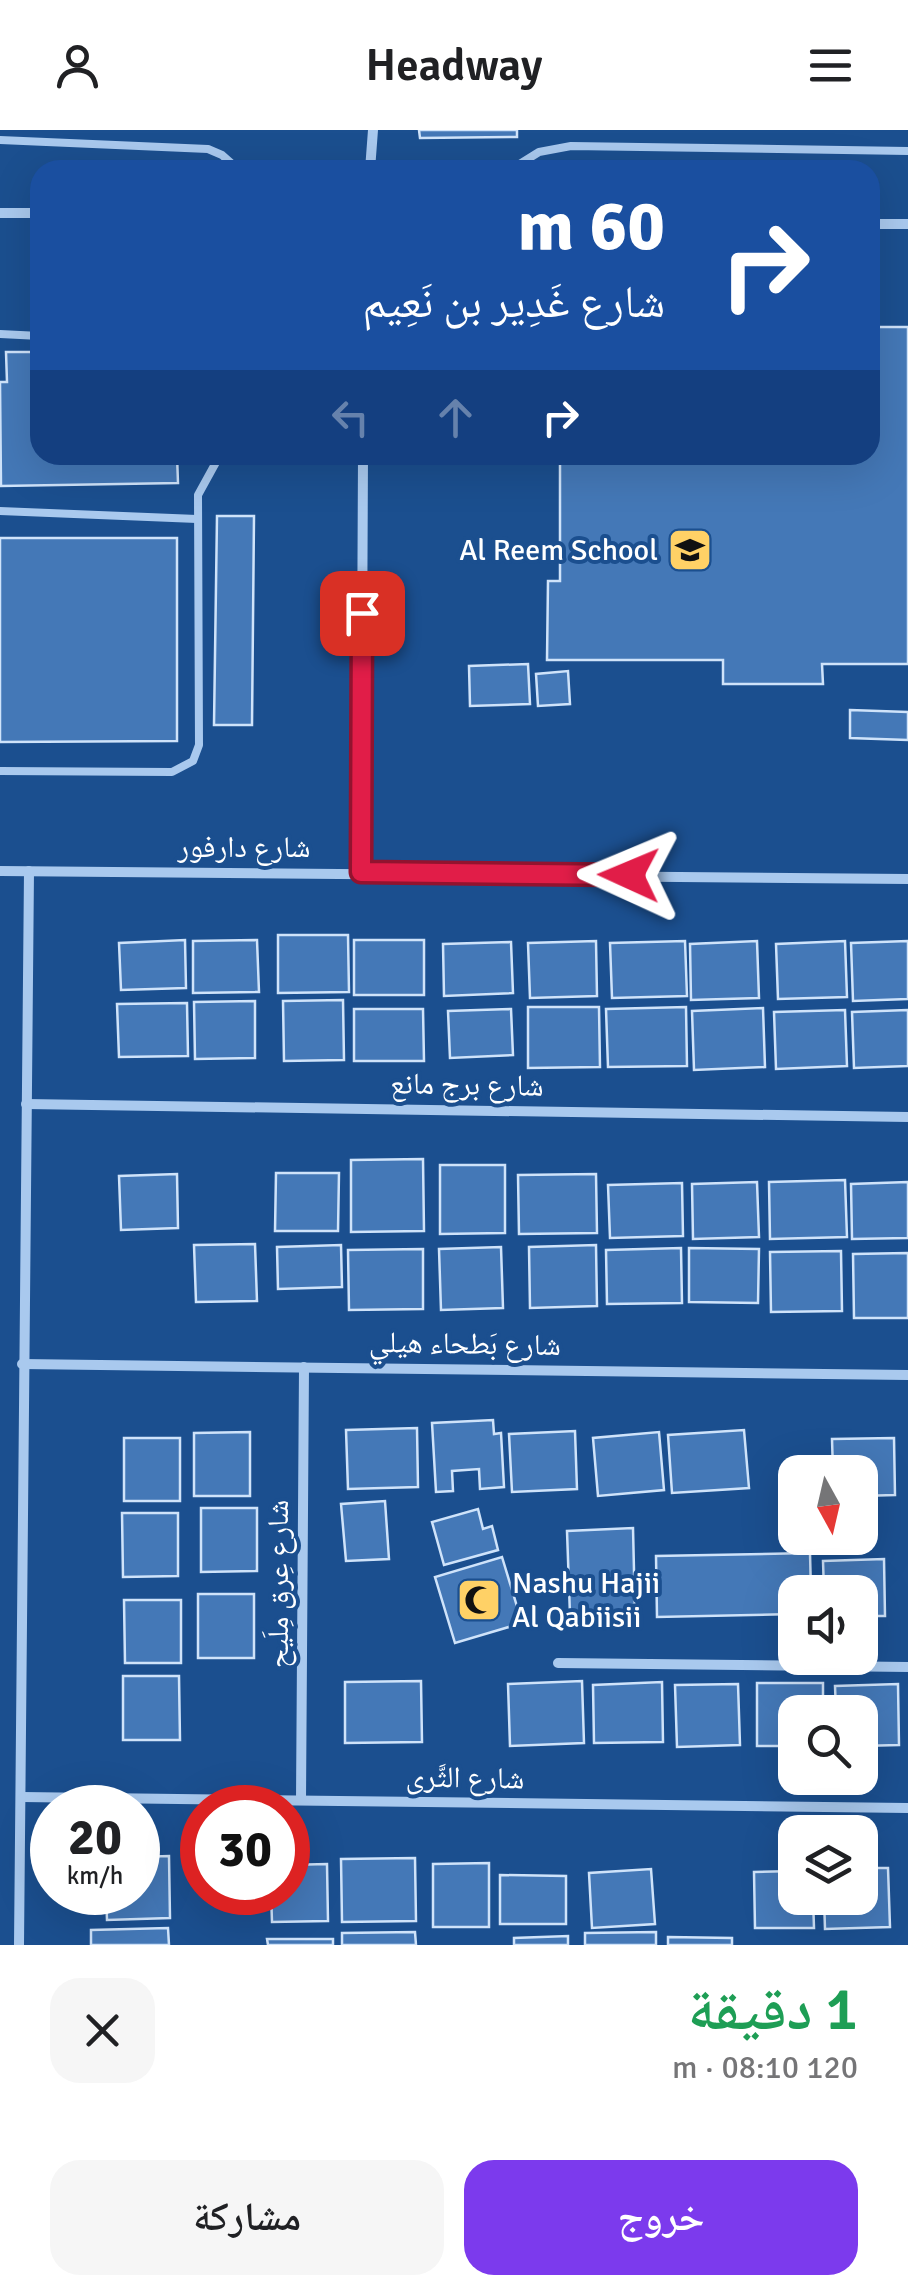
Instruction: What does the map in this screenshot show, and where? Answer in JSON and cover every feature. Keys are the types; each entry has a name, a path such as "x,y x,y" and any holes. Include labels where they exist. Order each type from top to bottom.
{"street":[{"path":"371,160 373,130"},
{"path":"0,213 30,214"},
{"path":"880,224 908,224"},
{"path":"361,872 363,465"},
{"name":"شارع دارفور","path":"0,870 908,879"},
{"path":"19,1945 29,871"},
{"name":"شارع برج مانع","path":"26,1104 908,1117"},
{"name":"شارع بَطحاء هيلي","path":"22,1364 908,1374"},
{"name":"شارع عِرق مِلَيح","path":"302,1785 304,1367"},
{"path":"558,1663 908,1667"},
{"name":"شارع الثَّرى","path":"22,1797 180,1799"},
{"name":"شارع الثَّرى","path":"310,1800 908,1808"}],"lane":[{"path":"0,140 208,148 228,160"},
{"path":"527,160 540,152 571,146 908,151"},
{"path":"0,334 30,336"},
{"path":"0,771 172,772 194,761 199,745 197,519 200,489 214,465"},
{"path":"0,512 197,519"}],"building":[{"path":"419,130 517,130 517,137 420,138"},
{"path":"880,327 908,327 908,664 822,664 823,684 723,684 723,660 547,660 548,581 560,581 560,465 880,465"},
{"path":"6,352 30,352 30,465 177,465 178,483 1,486 0,382 7,382"},
{"path":"217,516 254,516 252,725 214,725"},
{"path":"0,538 177,538 177,741 0,742"},
{"path":"528,664 530,704 470,706 469,666"},
{"path":"568,671 570,704 538,706 536,674"},
{"path":"850,710 908,712 908,740 850,738"},
{"path":"278,935 348,935 349,992 278,993"},
{"path":"185,940 186,988 121,990 119,943"},
{"path":"257,940 259,992 193,993 193,941"},
{"path":"354,940 424,940 424,995 354,995"},
{"path":"596,941 597,996 530,998 528,943"},
{"path":"685,941 687,996 612,998 610,943"},
{"path":"757,941 759,998 691,1000 690,944"},
{"path":"845,941 847,997 778,999 776,944"},
{"path":"908,941 908,999 853,1001 851,943"},
{"path":"511,942 513,993 444,996 443,944"},
{"path":"343,1000 344,1060 284,1061 283,1001"},
{"path":"255,1001 255,1058 195,1059 194,1002"},
{"path":"187,1003 188,1056 119,1057 117,1004"},
{"path":"528,1007 599,1007 600,1067 528,1068"},
{"path":"686,1007 687,1066 608,1067 606,1009"},
{"path":"763,1008 765,1067 694,1070 692,1011"},
{"path":"354,1009 423,1009 424,1061 354,1061"},
{"path":"511,1009 513,1055 450,1058 448,1011"},
{"path":"845,1010 847,1066 776,1069 774,1012"},
{"path":"908,1010 908,1066 854,1068 852,1012"},
{"path":"423,1159 424,1231 351,1232 351,1160"},
{"path":"440,1165 505,1165 505,1233 440,1234"},
{"path":"276,1173 339,1173 338,1231 275,1231"},
{"path":"177,1174 178,1228 121,1230 119,1176"},
{"path":"596,1174 597,1233 519,1234 518,1175"},
{"path":"845,1180 847,1237 770,1239 769,1182"},
{"path":"757,1182 759,1237 693,1239 692,1184"},
{"path":"908,1182 908,1238 852,1239 851,1184"},
{"path":"682,1183 683,1236 610,1238 608,1185"},
{"path":"255,1244 257,1301 196,1302 194,1245"},
{"path":"341,1245 342,1287 278,1289 277,1247"},
{"path":"596,1245 597,1306 530,1308 529,1247"},
{"path":"501,1247 503,1308 441,1310 439,1249"},
{"path":"681,1248 682,1303 607,1304 606,1250"},
{"path":"689,1248 759,1249 758,1303 689,1302"},
{"path":"423,1249 423,1309 349,1310 348,1250"},
{"path":"841,1251 842,1311 771,1312 770,1252"},
{"path":"908,1253 908,1318 854,1318 853,1254"},
{"path":"493,1420 494,1434 501,1433 504,1487 480,1489 479,1469 452,1471 453,1491 436,1492 432,1423"},
{"path":"417,1428 418,1487 348,1489 346,1430"},
{"path":"744,1430 749,1488 672,1493 668,1435"},
{"path":"575,1431 577,1489 512,1492 509,1434"},
{"path":"250,1432 250,1496 194,1496 194,1433"},
{"path":"659,1432 664,1490 598,1496 593,1438"},
{"path":"124,1438 180,1438 180,1501 124,1501"},
{"path":"894,1438 895,1495 878,1495 878,1455 832,1455 832,1439"},
{"path":"385,1501 389,1559 346,1561 341,1504"},
{"path":"201,1508 257,1508 257,1571 201,1572"},
{"path":"478,1509 483,1529 492,1526 498,1550 444,1565 432,1522"},
{"path":"122,1513 178,1513 178,1576 123,1577"},
{"path":"633,1528 635,1613 570,1615 567,1531"},
{"path":"810,1555 811,1575 778,1575 778,1614 657,1617 656,1556"},
{"name":"Nashu Hajii Al Qabiisii","path":"502,1557 522,1623 455,1643 435,1577"},
{"path":"884,1559 885,1616 878,1616 878,1575 823,1575 823,1561"},
{"path":"198,1594 254,1594 254,1658 198,1658"},
{"path":"124,1600 181,1600 181,1663 125,1663"},
{"path":"123,1676 179,1676 180,1740 123,1740"},
{"path":"421,1681 422,1742 345,1743 345,1682"},
{"path":"582,1681 584,1743 510,1746 508,1684"},
{"path":"662,1682 663,1742 594,1743 593,1685"},
{"path":"757,1683 823,1683 823,1695 778,1695 778,1746 757,1746"},
{"path":"738,1684 740,1745 677,1747 675,1685"},
{"path":"898,1684 899,1745 878,1746 878,1695 835,1695 835,1686"},
{"path":"160,1856 169,1856 170,1918 107,1920 107,1915 160,1915"},
{"path":"415,1858 416,1921 342,1922 341,1859"},
{"path":"489,1863 489,1927 433,1927 433,1864"},
{"path":"310,1864 327,1864 328,1921 272,1922 272,1915 310,1915"},
{"path":"878,1868 888,1868 890,1927 825,1929 825,1915 878,1915"},
{"path":"651,1869 655,1924 592,1928 589,1873"},
{"path":"778,1871 778,1915 814,1915 814,1928 755,1928 754,1872"},
{"path":"500,1875 566,1876 566,1924 500,1924"},
{"path":"168,1928 169,1945 91,1945 91,1930"},
{"path":"415,1932 416,1945 342,1945 342,1933"},
{"path":"656,1932 656,1945 585,1945 585,1933"},
{"path":"568,1936 568,1945 514,1945 514,1938"},
{"path":"668,1937 732,1938 732,1945 668,1945"},
{"path":"267,1939 333,1939 333,1945 268,1945"}],"place":[{"name":"Al Reem School","path":"690,550"},
{"name":"Nashu Hajii Al Qabiisii","path":"479,1600"}],"route":[{"path":"362,613 361,872 629,875"}]}
